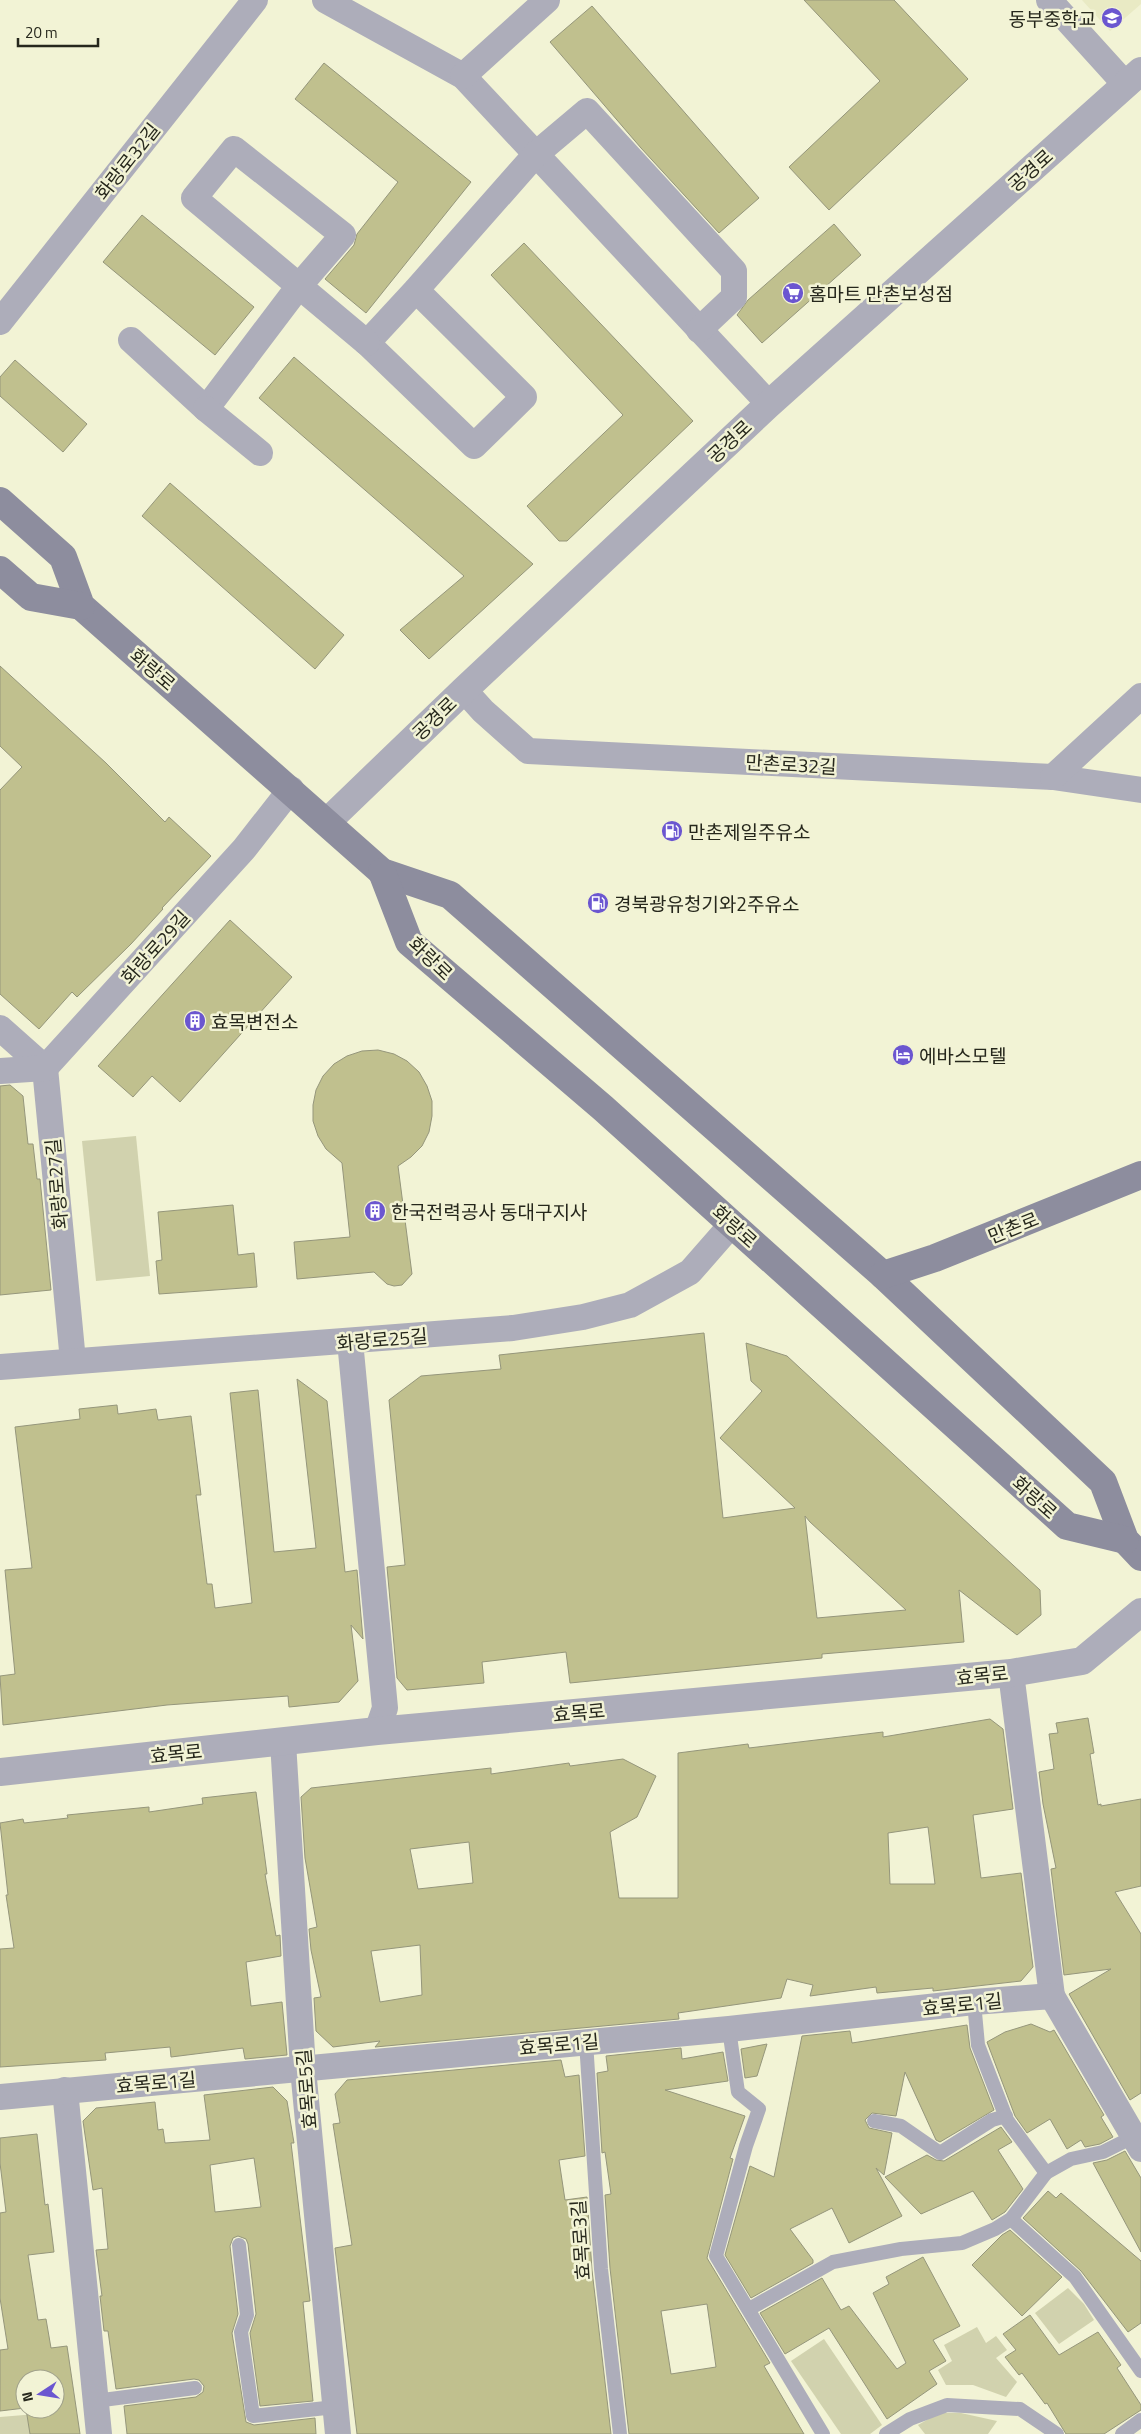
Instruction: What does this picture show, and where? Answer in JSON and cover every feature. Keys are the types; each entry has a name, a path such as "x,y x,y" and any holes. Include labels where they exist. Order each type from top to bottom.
{"main road":[{"name":"화랑로","path":"0,501 63,557 81,606 328,821 382,872 450,895 883,1275 1103,1482 1133,1549"},
{"path":"0,570 31,597 81,606"},
{"name":"화랑로","path":"382,872 408,942 603,1108 1067,1526 1133,1549"},
{"name":"만촌로","path":"883,1275 935,1258 1141,1175"}],"street":[{"name":"화랑로32길","path":"0,322 255,0"},
{"path":"325,0 463,76 769,404"},
{"path":"463,76 547,0"},
{"path":"1049,0 1133,78"},
{"name":"공경로","path":"328,821 464,690 769,404 1133,78"},
{"path":"367,343 536,154 587,111 734,271 734,297 699,330"},
{"path":"206,409 299,286 343,235 234,149 194,198 299,286 367,343 474,446 524,397 416,290"},
{"path":"131,340 206,409 260,453"},
{"name":"만촌로32길","path":"464,690 483,711 528,751 1053,777 1141,790"},
{"path":"1053,777 1141,696"},
{"name":"화랑로29길","path":"44,1068 244,849 291,789"},
{"path":"0,1028 44,1068"},
{"path":"0,1071 44,1068"},
{"name":"화랑로27길","path":"44,1068 73,1361"},
{"name":"화랑로25길","path":"0,1367 350,1342 512,1328 583,1318 630,1305 690,1272 732,1224"},
{"path":"350,1342 385,1708 377,1731"},
{"name":"효목로","path":"0,1772 377,1731 1011,1672 1082,1661 1141,1612"},
{"path":"1011,1672 1052,1996 1137,2143"},
{"name":"효목로5길","path":"283,1742 303,2069 338,2434"},
{"name":"효목로1길","path":"0,2097 730,2029 974,2002 1052,1996"},
{"path":"65,2090 99,2434"}],"lane":[{"path":"974,2002 978,2045 1006,2116 1046,2173"},
{"path":"730,2029 738,2092 759,2109 746,2146 716,2256 823,2434"},
{"name":"효목로3길","path":"586,2042 601,2268 620,2434"},
{"path":"874,2122 901,2126 940,2153 992,2120 1006,2116"},
{"path":"749,2309 833,2262 900,2249 962,2243 1011,2219 1046,2173 1071,2159 1137,2143"},
{"path":"1011,2219 1075,2277 1141,2371"},
{"path":"239,2245 247,2315 241,2332 253,2416 335,2407"},
{"path":"95,2401 195,2388"},
{"path":"886,2434 910,2419 947,2405 1020,2409 1056,2434"},
{"path":"1122,2434 1141,2420"}],"shaded area":[{"name":"동부중학교","path":"1082,0 1141,0 1141,4 1110,31"},
{"path":"136,1136 150,1276 96,1281 82,1141"},
{"path":"1068,2288 1084,2304 1094,2320 1059,2344 1035,2313"},
{"path":"977,2327 986,2343 996,2336 1007,2350 996,2358 1017,2382 1006,2397 973,2385 946,2385 938,2370 952,2361 944,2345"},
{"path":"824,2339 882,2425 870,2434 841,2434 791,2361"},
{"path":"939,2413 961,2413 997,2421 988,2434 925,2434 918,2425"},
{"path":"15,2416 15,2419 36,2419 38,2434 0,2434 0,2417"}],"building":[{"path":"804,0 894,0 968,79 829,210 789,167 880,81"},
{"path":"592,6 759,198 719,233 641,148 550,42"},
{"path":"324,63 471,182 366,313 325,279 354,245 357,234 398,182 295,99"},
{"path":"142,215 254,307 215,355 103,262"},
{"path":"834,224 861,255 762,343 737,315 748,300"},
{"path":"524,243 693,421 567,541 559,541 527,506 623,415 491,275"},
{"path":"294,357 533,564 429,659 400,630 464,576 259,398"},
{"path":"15,360 87,424 63,452 0,396 0,377"},
{"path":"170,483 344,635 315,669 142,516"},
{"path":"0,666 106,763 165,822 169,817 211,856 131,944 77,997 72,992 39,1029 0,994 0,790 22,767 0,746"},
{"name":"효목변전소","path":"230,920 292,977 180,1102 152,1076 133,1097 98,1066"},
{"name":"한국전력공사 동대구지사","path":"378,1050 394,1054 407,1061 419,1072 427,1086 432,1101 429,1132 422,1146 398,1166 412,1274 402,1285 394,1286 387,1284 374,1272 297,1279 294,1242 350,1237 342,1163 326,1149 318,1136 313,1121 313,1105 316,1090 323,1076 334,1064 347,1056 362,1051"},
{"path":"10,1085 23,1096 28,1144 33,1144 37,1179 40,1179 51,1290 0,1295 0,1086"},
{"path":"233,1205 238,1255 254,1253 257,1287 159,1294 156,1261 162,1260 158,1212"},
{"path":"704,1333 723,1518 795,1508 720,1438 762,1391 751,1381 746,1343 787,1356 1040,1590 1041,1615 1017,1635 959,1590 964,1642 822,1654 822,1658 570,1683 566,1652 482,1662 484,1683 407,1690 397,1678 387,1567 405,1565 389,1400 421,1376 501,1369 499,1355","holes":["805,1516 906,1610 817,1618"]},
{"path":"297,1379 327,1401 345,1572 357,1570 363,1639 351,1625 358,1681 339,1702 289,1707 288,1696 167,1705 3,1725 0,1676 15,1674 5,1570 32,1568 15,1427 80,1419 79,1409 117,1405 118,1414 156,1409 158,1420 191,1416 201,1495 196,1495 207,1584 212,1584 215,1608 252,1603 230,1393 258,1390 274,1552 316,1548"},
{"path":"1088,1718 1094,1753 1090,1754 1098,1805 1141,1799 1141,1886 1115,1892 1141,1934 1141,2093 1130,2100 1069,1994 1111,1969 1064,1975 1051,1869 1056,1868 1043,1804 1039,1772 1054,1769 1049,1734 1058,1733 1056,1723"},
{"path":"990,1719 1003,1729 1013,1809 973,1815 981,1878 1021,1873 1033,1967 1021,1981 933,1991 933,1988 877,1993 876,1987 810,1996 813,1985 787,1979 781,1998 678,2013 679,2019 375,2047 380,2041 333,2047 316,2031 314,1998 321,1997 311,1950 309,1929 317,1927 305,1858 301,1797 311,1788 491,1768 491,1774 569,1763 570,1766 623,1759 656,1776 637,1817 610,1832 619,1898 678,1898 678,1753 748,1744 749,1748 883,1732 883,1737","holes":["928,1827 935,1884 890,1884 888,1833","469,1842 473,1883 418,1889 410,1849","420,1945 422,1995 380,2002 371,1951"]},
{"path":"256,1792 267,1874 265,1874 276,1936 280,1935 281,1956 246,1962 251,2006 282,2002 287,2055 245,2059 243,2048 171,2057 170,2047 105,2053 106,2060 0,2067 0,1949 14,1948 6,1895 8,1895 0,1823 23,1819 24,1823 68,1818 67,1815 149,1807 149,1812 203,1804 202,1798"},
{"path":"1031,2024 1050,2032 1054,2030 1104,2115 1101,2117 1113,2137 1100,2144 1085,2147 1081,2140 1067,2149 1050,2119 1027,2133 1015,2116 987,2042 1005,2032"},
{"path":"967,2025 970,2048 994,2110 940,2142 936,2140 905,2072 896,2116 872,2113 865,2120 869,2128 892,2133 884,2175 876,2168 902,2216 849,2243 832,2208 790,2229 813,2260 813,2263 751,2298 725,2255 750,2166 774,2177 802,2036 850,2031 852,2043"},
{"path":"767,2044 757,2076 745,2078 741,2049"},
{"path":"681,2048 682,2059 723,2052 728,2081 665,2090 745,2116 730,2158 733,2159 707,2258 770,2363 764,2366 804,2434 629,2434 610,2268 605,2195 611,2194 605,2152 602,2153 597,2073 608,2071 606,2056","holes":["707,2304 716,2367 671,2374 661,2311"]},
{"path":"561,2060 565,2077 579,2075 585,2156 559,2160 565,2200 587,2197 592,2270 611,2434 357,2434 335,2248 352,2245 333,2124 340,2123 335,2094 347,2080"},
{"path":"273,2087 287,2101 294,2143 291,2143 310,2301 303,2302 313,2401 260,2406 250,2333 256,2314 248,2244 246,2239 238,2236 233,2238 230,2246 238,2314 232,2333 246,2422 254,2425 315,2418 316,2434 127,2434 124,2406 196,2397 203,2392 204,2386 199,2380 194,2379 116,2389 108,2331 104,2331 96,2250 108,2249 102,2188 93,2190 83,2121 96,2108 155,2102 158,2130 163,2129 165,2143 210,2140 204,2095","holes":["254,2158 261,2207 215,2212 210,2165"]},
{"path":"1001,2127 1012,2142 998,2150 1023,2189 1005,2212 992,2220 973,2191 921,2214 885,2177 927,2155 936,2160 944,2161"},
{"path":"37,2134 45,2205 48,2204 54,2252 28,2255 38,2320 46,2319 51,2348 67,2346 80,2434 30,2434 28,2419 65,2419 65,2369 15,2369 15,2409 0,2411 0,2350 8,2349 0,2298 0,2213 6,2212 0,2163 0,2138"},
{"path":"1125,2151 1141,2178 1141,2252 1093,2163 1107,2160"},
{"path":"1048,2191 1056,2198 1061,2193 1141,2261 1141,2323 1128,2332 1081,2271 1023,2218"},
{"path":"1010,2230 1062,2277 1022,2316 972,2265 1002,2235"},
{"path":"923,2257 960,2326 933,2340 946,2361 929,2371 937,2384 887,2419 829,2328 785,2354 760,2313 822,2278 841,2310 849,2306 897,2369 906,2363 873,2293 889,2284 886,2277"},
{"path":"1030,2315 1059,2355 1098,2332 1121,2365 1117,2368 1141,2405 1141,2410 1104,2434 1066,2434 1047,2403 1045,2404 1022,2373 1019,2375 1005,2357 1016,2350 1003,2334"}],"place":[{"name":"동부중학교","path":"1112,18"},
{"name":"홈마트 만촌보성점","path":"793,293"},
{"name":"만촌제일주유소","path":"672,831"},
{"name":"경북광유청기와2주유소","path":"598,903"},
{"name":"효목변전소","path":"195,1021"},
{"name":"에바스모텔","path":"903,1055"},
{"name":"한국전력공사 동대구지사","path":"375,1211"}]}
